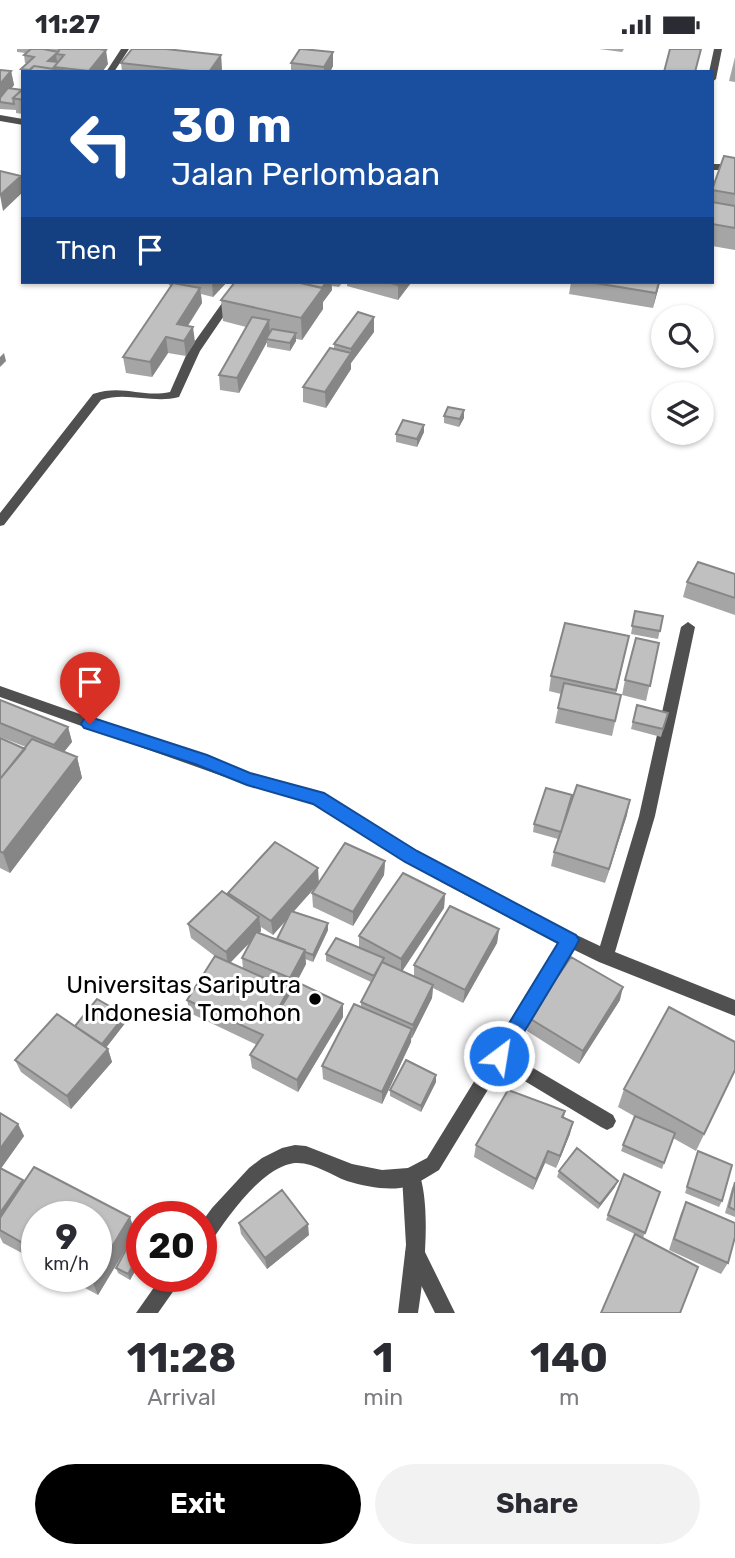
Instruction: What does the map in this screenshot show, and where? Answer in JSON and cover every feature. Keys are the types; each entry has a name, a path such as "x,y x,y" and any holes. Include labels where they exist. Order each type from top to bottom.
{"street":[{"path":"111,70 125,49"},
{"path":"714,70 718,49"},
{"path":"0,118 21,122"},
{"path":"714,167 735,167"},
{"path":"0,522 97,397 120,391 164,399 175,395 184,381 194,351 241,284"},
{"path":"605,957 647,816 688,627"},
{"path":"0,691 134,740 201,759 247,779 318,798 411,856 570,940 605,957 735,1008"},
{"path":"217,1220 257,1174 278,1159 294,1154 312,1156 340,1169 363,1175 396,1180 411,1176 433,1164 570,940"},
{"path":"499,1056 607,1121"},
{"path":"408,1313 415,1252 415,1200 411,1176"},
{"path":"415,1252 445,1313"},
{"path":"146,1313 162,1292"}],"building":[{"path":"31,49 58,52 48,61 58,62 54,69 34,66 29,70 21,69 34,57 24,55"},
{"path":"60,49 106,50 90,70 54,67 64,55 56,54"},
{"path":"132,49 166,49 221,55 210,70 182,70 121,63"},
{"path":"300,49 333,52 324,67 291,63"},
{"path":"670,49 701,49 696,70 665,70"},
{"path":"34,66 61,70 30,70"},
{"path":"0,70 11,71 0,84"},
{"path":"8,88 21,90 13,98 14,104 0,102"},
{"path":"21,91 21,100 13,98"},
{"path":"724,156 735,158 735,194 714,190"},
{"path":"0,171 21,176 0,195"},
{"path":"714,202 735,206 735,228 714,224"},
{"path":"172,284 200,288 177,324 193,327 184,341 166,337 150,362 123,357"},
{"path":"233,284 305,284 323,288 301,318 221,300"},
{"path":"305,284 325,284 322,288"},
{"path":"601,284 658,284 656,293"},
{"path":"358,312 374,317 351,349 334,344"},
{"path":"252,317 269,320 237,378 219,375"},
{"path":"272,329 296,333 290,343 266,339"},
{"path":"330,348 351,353 325,392 303,387"},
{"path":"448,407 464,410 460,419 444,416"},
{"path":"403,420 424,425 417,439 396,434"},
{"path":"698,562 735,574 735,598 687,582"},
{"path":"635,611 663,616 660,631 632,626"},
{"path":"565,623 629,636 616,690 551,676"},
{"path":"636,638 659,643 650,686 625,680"},
{"path":"564,683 621,695 615,721 558,708"},
{"path":"0,700 68,727 54,745 0,723"},
{"path":"637,705 668,713 663,729 633,722"},
{"path":"0,738 25,749 0,779"},
{"path":"32,739 77,757 3,853 0,851 0,779"},
{"path":"577,785 630,800 609,869 554,852"},
{"path":"546,788 572,795 561,832 534,824"},
{"path":"275,842 318,868 271,921 228,893"},
{"path":"345,843 385,861 353,912 312,893"},
{"path":"403,873 445,894 401,959 359,936"},
{"path":"222,891 259,917 226,952 188,924"},
{"path":"450,906 499,929 465,990 414,965"},
{"path":"291,911 328,923 313,955 277,939"},
{"path":"256,932 305,950 290,978 242,958"},
{"path":"336,938 384,958 374,976 326,954"},
{"path":"215,956 289,989 270,1024 297,982 343,1004 297,1080 250,1055 263,1035 187,1000"},
{"path":"571,957 623,987 583,1051 529,1018"},
{"path":"382,962 433,985 413,1025 361,1002"},
{"path":"97,999 125,1015 102,1044 75,1026"},
{"path":"354,1004 412,1029 382,1092 322,1066"},
{"path":"669,1007 735,1042 735,1070 704,1134 624,1089"},
{"path":"57,1014 108,1049 67,1096 15,1060"},
{"path":"406,1060 436,1075 421,1106 390,1090"},
{"path":"508,1090 565,1111 562,1117 573,1122 560,1156 548,1151 536,1179 476,1145"},
{"path":"0,1113 18,1124 0,1149"},
{"path":"635,1116 675,1133 664,1163 623,1145"},
{"path":"577,1148 618,1181 600,1204 559,1171"},
{"path":"698,1151 732,1165 722,1201 687,1187"},
{"path":"34,1167 99,1201 21,1201 21,1242 0,1230 0,1218"},
{"path":"0,1168 23,1180 0,1213"},
{"path":"624,1174 660,1192 645,1233 608,1215"},
{"path":"735,1182 735,1210 729,1207"},
{"path":"282,1190 308,1224 265,1258 239,1223"},
{"path":"686,1202 735,1223 735,1237 728,1263 674,1239"},
{"path":"112,1208 126,1215 126,1224 112,1247"},
{"path":"635,1234 698,1267 680,1313 601,1313"},
{"path":"126,1250 126,1273 116,1268"}],"place":[{"name":"Universitas Sariputra Indonesia Tomohon","path":"315,999"}],"route":[{"path":"90,724 201,759 247,779 318,798 411,856 570,940 499,1056"}]}
